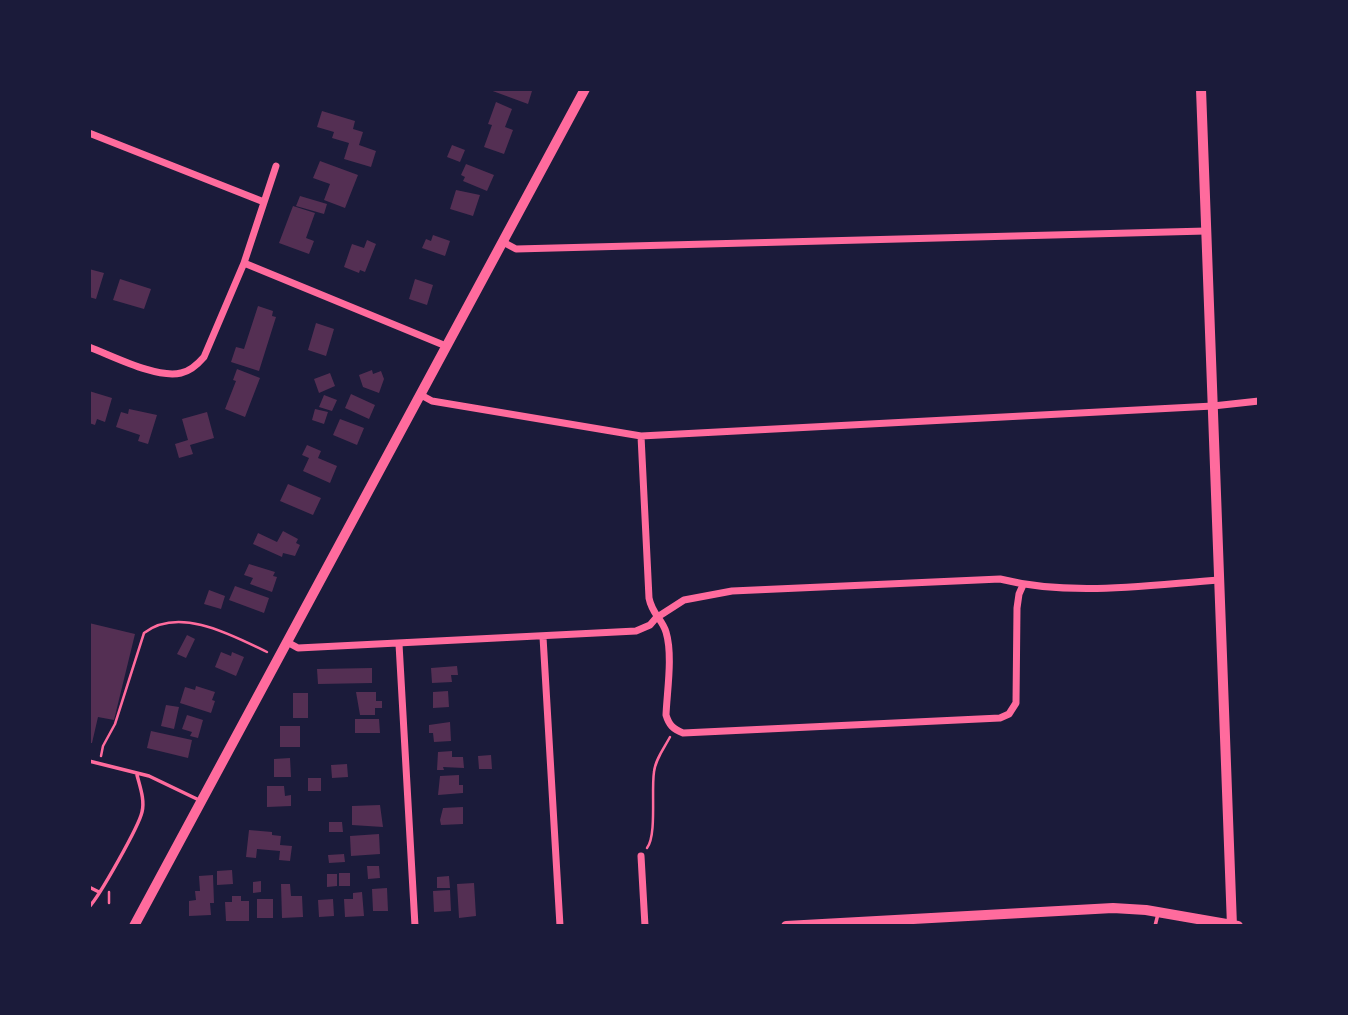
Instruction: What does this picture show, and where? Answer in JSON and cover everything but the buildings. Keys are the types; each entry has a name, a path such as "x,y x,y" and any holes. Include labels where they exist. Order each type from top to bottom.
{"main road":[{"path":"135,926 584,89"},
{"path":"786,926 1113,908 1158,912 1234,925 1201,89"}],"street":[{"path":"89,133 264,202"},
{"path":"89,347 162,373 181,373 196,366 204,357 244,263 276,166"},
{"path":"503,242 516,249 1206,232"},
{"path":"244,263 446,346"},
{"path":"421,395 432,401 641,436 1213,406 1259,401"},
{"path":"641,436 649,598 651,610 666,631 666,715 674,730 698,733 1000,718 1009,714 1016,703 1017,608 1023,585"},
{"path":"289,643 298,648 636,631 650,625 684,600 732,592 1000,579 1023,585 1070,589 1220,580"},
{"path":"543,637 560,926"},
{"path":"399,644 415,926"},
{"path":"641,856 645,926"}],"lane":[{"path":"89,761 149,776 202,802"},
{"path":"89,907 142,811 143,798 137,775"},
{"path":"89,887 99,892"},
{"path":"1155,926 1158,912"}],"path":[{"path":"100,756 115,724 144,633 151,628 168,621 187,622 228,634 267,652"},
{"path":"641,856 650,843 654,768 674,730"}]}
